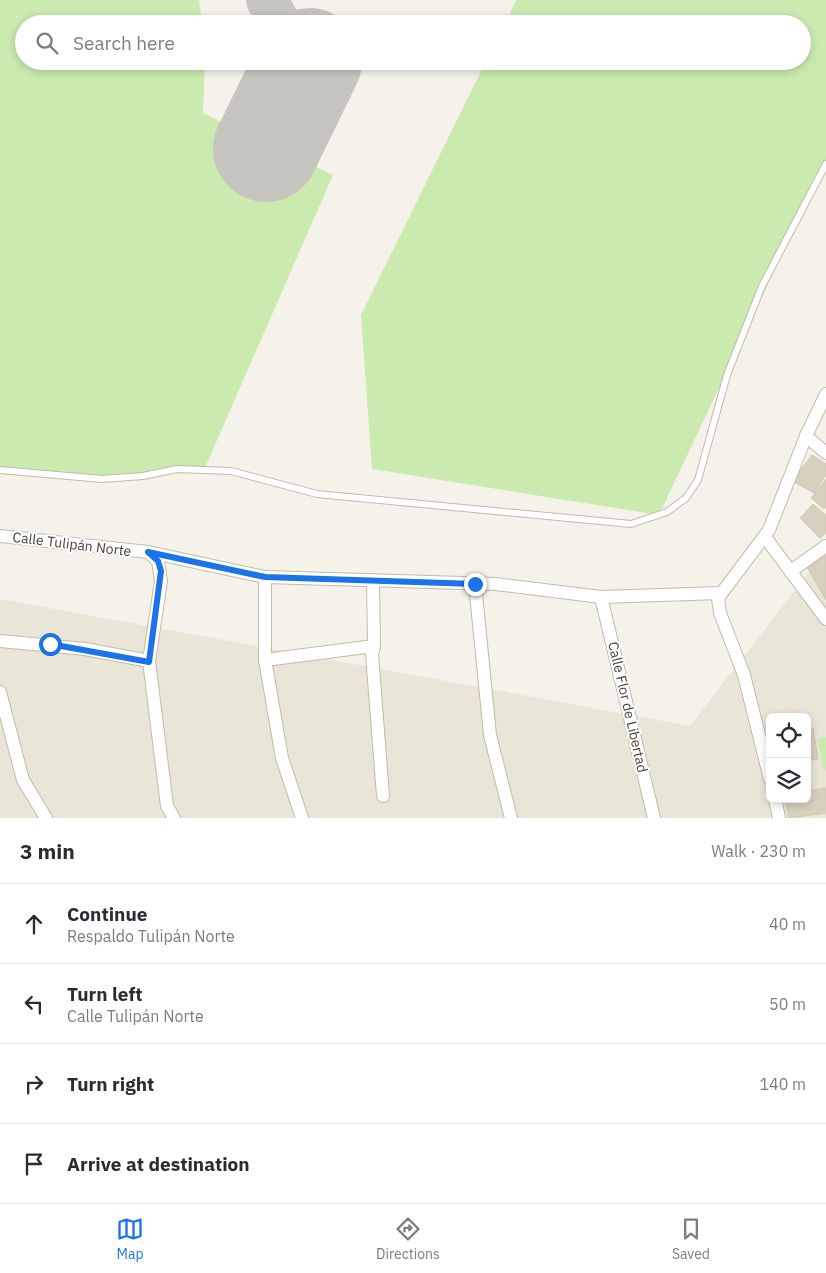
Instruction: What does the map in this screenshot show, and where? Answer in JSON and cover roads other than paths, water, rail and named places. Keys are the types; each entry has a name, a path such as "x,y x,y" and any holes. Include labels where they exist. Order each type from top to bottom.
{"street":[{"path":"766,763 744,675 717,602 720,593 765,537 806,436 826,394"},
{"path":"806,436 826,453"},
{"name":"Calle Tulipán Norte","path":"0,536 148,552 158,561 161,571 149,662 167,806 174,818"},
{"path":"765,537 826,618"},
{"path":"791,571 826,546"},
{"path":"148,552 265,577 475,584 601,597 720,593"},
{"path":"265,577 265,660 282,758 302,818"},
{"path":"373,580 374,646 372,654 383,796"},
{"path":"475,584 490,735 511,818"},
{"name":"Calle Flor de Libertad","path":"601,597 654,818"},
{"path":"0,641 85,649 149,662"},
{"path":"265,660 374,646"},
{"path":"0,692 23,780 46,818"},
{"path":"775,803 779,818"}],"lane":[{"path":"0,470 102,479 143,476 177,469 230,471 317,494 631,524 667,512 686,498 698,480 727,375 762,286 826,164"}]}
